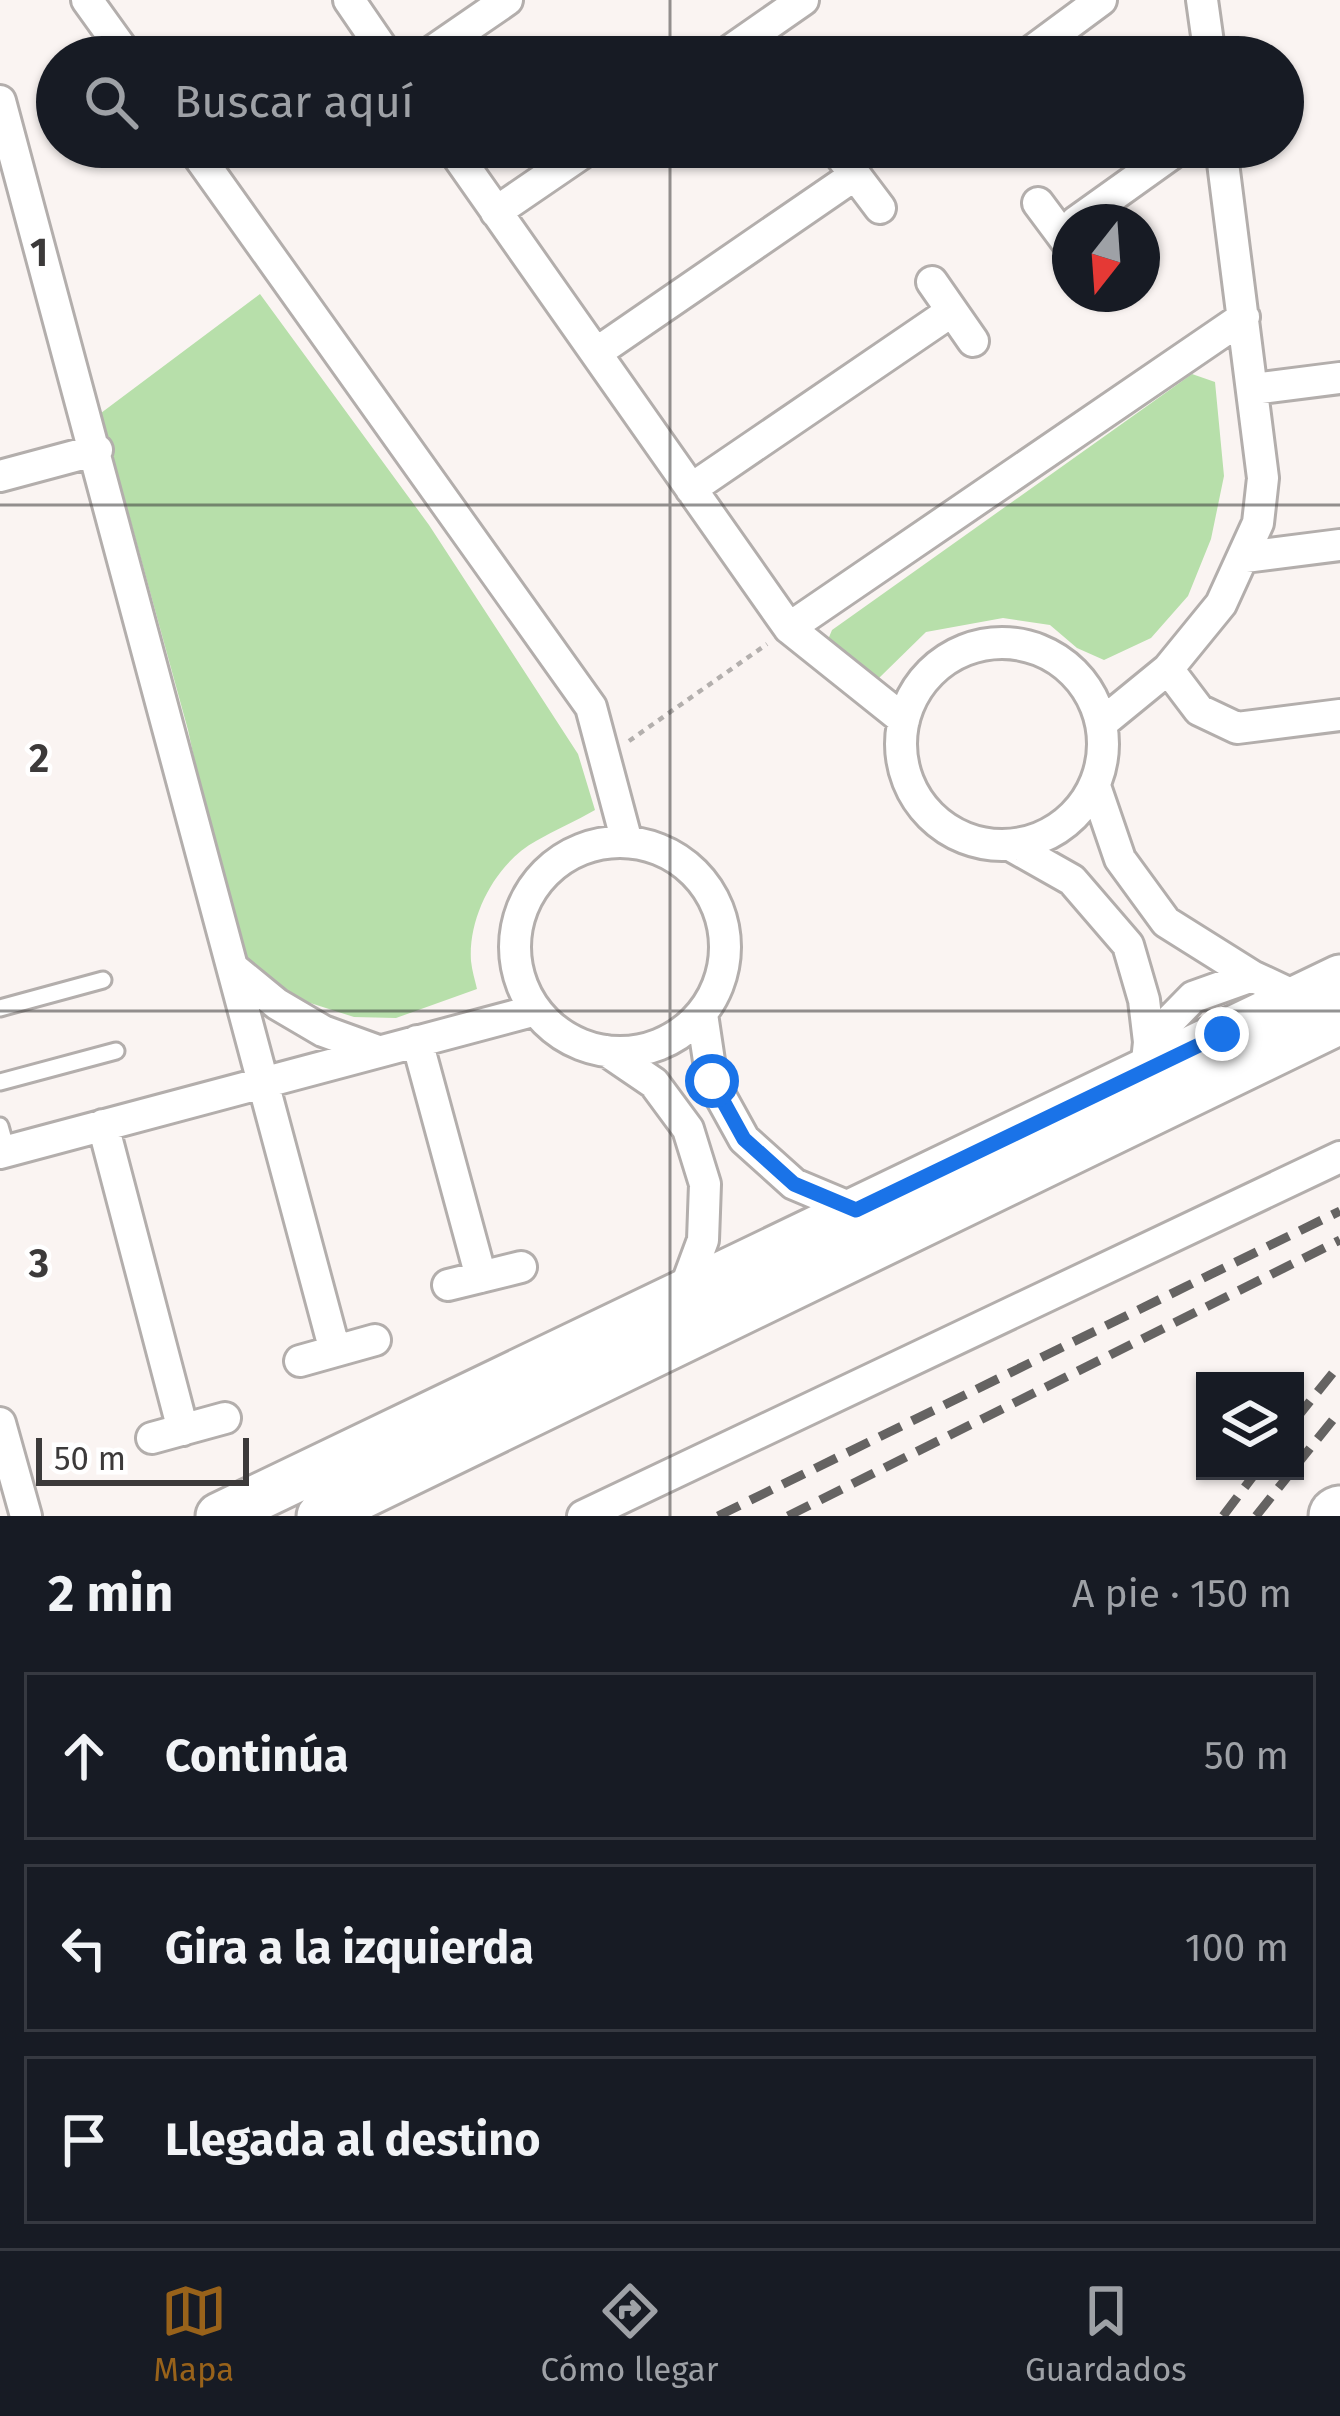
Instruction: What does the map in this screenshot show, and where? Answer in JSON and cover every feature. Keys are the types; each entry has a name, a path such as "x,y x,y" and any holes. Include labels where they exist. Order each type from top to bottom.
{"main road":[{"path":"219,1516 856,1210 1147,1056 1231,1052 1299,998 1340,978"},
{"path":"320,1516 1231,1052 1340,1021"}],"street":[{"path":"87,0 113,36"},
{"path":"349,0 374,36"},
{"path":"455,36 507,0"},
{"path":"751,36 803,0"},
{"path":"1052,36 1101,0"},
{"path":"1202,0 1207,36"},
{"path":"0,101 335,1351"},
{"path":"207,168 591,707 627,842"},
{"path":"466,168 790,628 904,720"},
{"path":"496,212 560,168"},
{"path":"850,168 880,208"},
{"path":"1106,204 1153,168"},
{"path":"1102,723 1168,669 1221,604 1258,523 1263,478 1224,168"},
{"path":"596,353 855,175"},
{"path":"1038,203 1052,216"},
{"path":"932,282 974,340"},
{"path":"691,489 952,311"},
{"path":"790,628 1244,316"},
{"path":"1253,389 1340,378"},
{"path":"0,476 97,450"},
{"path":"1245,557 1340,545"},
{"path":"994,642 1034,647 1070,669 1085,684 1102,723 1102,765 1095,786 1070,820 1032,841 988,844 946,828 916,796 901,755 904,720 925,677 956,653 994,642"},
{"path":"1168,669 1199,710 1237,728 1340,715"},
{"path":"1095,786 1120,859 1166,922 1252,976 1299,998"},
{"path":"627,842 649,846 690,868 717,906 726,951 714,995 686,1029 649,1048 607,1051 567,1038 536,1010 517,972 515,931 530,892 560,860 580,849 627,842"},
{"path":"1010,844 1072,880 1128,945 1144,1000 1147,1056"},
{"path":"233,968 277,1004 323,1031 377,1051"},
{"path":"1147,1056 1193,997 1252,976"},
{"path":"2,1143 103,1125 536,1010"},
{"path":"702,1014 712,1081 744,1139 794,1184 856,1210"},
{"path":"417,1040 481,1277"},
{"path":"607,1051 654,1083 688,1129 705,1184 704,1240 683,1294"},
{"path":"103,1125 183,1430"},
{"path":"583,1516 1340,1157"},
{"path":"448,1286 521,1267"},
{"path":"300,1361 375,1340"},
{"path":"152,1438 225,1418"},
{"path":"0,1423 26,1516"}],"lane":[{"path":"0,1008 103,980"},
{"path":"0,1082 116,1051"}],"path":[{"path":"605,758 790,628"}],"green space":[{"path":"260,294 429,525 578,754 595,810 522,851 487,892 471,944 477,989 396,1018 354,1017 304,1001 249,964 224,896 188,730 101,413"},
{"path":"1192,374 1215,382 1224,476 1211,539 1188,596 1151,638 1104,660 1077,648 1050,625 1003,618 926,632 879,678 843,658 827,642 832,630"}],"railway":[{"path":"718,1516 1340,1211"},
{"path":"788,1516 1340,1240"},
{"path":"1304,1409 1340,1364"},
{"path":"1304,1456 1340,1411"},
{"path":"1223,1516 1250,1480"},
{"path":"1256,1516 1285,1480"}],"route":[{"path":"712,1081 744,1139 794,1184 856,1210 1222,1034"}]}
